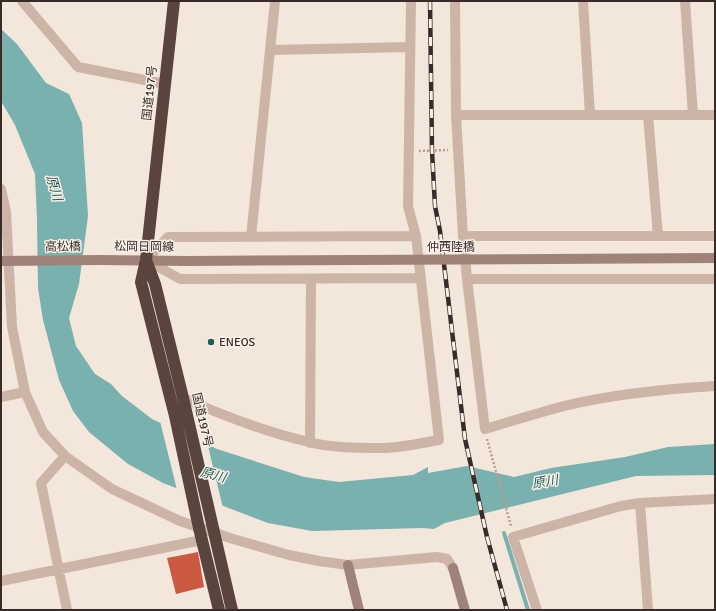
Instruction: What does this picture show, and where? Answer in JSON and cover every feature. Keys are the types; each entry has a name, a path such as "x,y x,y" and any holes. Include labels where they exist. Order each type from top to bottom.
{"highway":[{"name":"国道197号","path":"174,1 146,260 141,282 175,416 199,528 219,610"},
{"name":"国道197号","path":"146,260 155,284 232,610"}],"main road":[{"name":"仲西陸橋","path":"187,261 715,258"},
{"name":"松岡日岡線","path":"100,260 187,261"},
{"name":"高松橋","path":"4,261 100,260"},
{"path":"348,565 359,610"},
{"path":"453,568 465,610"}],"street":[{"path":"22,1 78,67 165,84"},
{"path":"252,236 275,1"},
{"path":"183,398 215,412 265,430 310,443 343,447 383,448 439,440 416,236 408,206 410,1"},
{"path":"456,1 456,115 463,236 485,429 564,406 668,389 715,386"},
{"path":"583,1 590,115"},
{"path":"685,1 693,115"},
{"path":"270,50 410,47"},
{"path":"456,115 715,115"},
{"path":"648,115 658,236"},
{"path":"1,189 6,212 4,261 12,327 25,392 43,432 65,456 112,489 180,521 289,556 348,565 437,557 447,558 453,568"},
{"path":"416,236 168,237 146,260 180,279 420,278"},
{"path":"463,236 715,236"},
{"path":"310,443 311,279"},
{"path":"467,279 715,279"},
{"path":"1,397 25,392"},
{"path":"65,456 41,483 68,610"},
{"path":"537,610 513,537 621,506 640,503 715,499"},
{"path":"640,503 648,610"},
{"path":"1,581 202,540"}],"path":[{"path":"416,152 453,149"},
{"path":"488,441 509,520"}],"water":[{"name":"原川","path":"1,29 17,44 46,83 69,94 82,123 88,216 79,284 69,318 76,346 95,374 111,384 122,396 152,419 217,449 304,477 339,482 413,475 428,467 428,473 467,466 514,477 551,468 625,457 668,447 714,444 715,475 636,476 445,523 434,529 312,531 268,523 163,483 128,464 89,432 73,411 59,380 43,320 38,288 35,174 15,125 1,101"}],"pier":[{"path":"160,421 207,442 223,508 177,490"}],"building":[{"path":"198,552 204,587 176,594 167,558"}],"waterway":[{"path":"504,533 528,610"}],"railway":[{"path":"430,1 432,151 435,206 440,231 465,439 487,537 507,610"}],"place":[{"name":"ENEOS","path":"211,342"}]}
